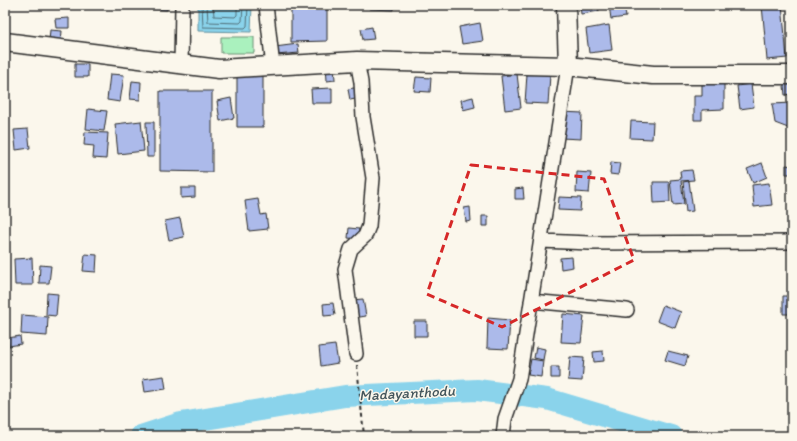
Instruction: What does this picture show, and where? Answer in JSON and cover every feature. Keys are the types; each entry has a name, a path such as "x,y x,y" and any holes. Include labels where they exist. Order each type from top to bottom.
{"main road":[{"path":"566,5 568,66"},
{"path":"5,42 219,69 357,61 568,66 653,75 792,75"}],"street":[{"path":"181,65 182,5"},
{"path":"266,5 273,67"},
{"path":"356,354 345,269 351,249 365,236 369,226 373,178 363,117 361,82 357,61"},
{"path":"503,436 505,419 519,379 568,66"},
{"path":"541,241 590,243 792,242"},
{"path":"531,300 628,310"}],"path":[{"path":"356,354 364,436"}],"highlighted area":[{"path":"471,165 604,179 634,260 502,327 427,294"}],"green space":[{"path":"221,37 254,37 254,53 221,53"}],"water":[{"path":"198,5 252,5 251,32 198,31"}],"building":[{"path":"150,5 167,5 167,10 150,9"},
{"path":"370,5 394,5 394,10 370,9"},
{"path":"580,5 598,5 599,11 581,14"},
{"path":"609,5 624,5 626,17 611,19"},
{"path":"762,5 782,5 787,58 767,60"},
{"path":"291,8 327,8 327,41 291,42"},
{"path":"69,18 69,28 56,28 55,19"},
{"path":"480,23 483,41 462,44 459,27"},
{"path":"609,25 612,50 589,53 586,29"},
{"path":"372,27 374,39 363,40 361,29"},
{"path":"50,30 62,31 61,42 49,41"},
{"path":"298,44 299,53 276,55 275,47"},
{"path":"75,64 88,64 88,77 75,77"},
{"path":"326,65 334,65 335,80 327,81"},
{"path":"237,72 263,72 263,127 237,127"},
{"path":"110,74 124,75 120,102 107,100"},
{"path":"517,74 521,108 505,110 501,76"},
{"path":"527,74 550,75 548,104 525,103"},
{"path":"792,76 792,94 785,95 783,77"},
{"path":"416,77 431,78 430,92 414,91"},
{"path":"702,77 724,77 724,109 702,110 702,120 694,120 694,96 702,96"},
{"path":"132,81 141,82 140,100 130,99"},
{"path":"751,84 754,107 740,109 737,86"},
{"path":"359,87 361,98 350,100 348,89"},
{"path":"332,88 332,103 312,103 311,89"},
{"path":"160,91 212,91 212,172 160,171"},
{"path":"473,97 475,107 463,110 461,100"},
{"path":"231,98 234,118 220,121 217,101"},
{"path":"792,103 792,127 788,128 775,123 772,104"},
{"path":"88,109 107,111 104,131 86,129"},
{"path":"562,112 582,113 581,139 561,138"},
{"path":"141,121 144,151 118,154 115,124"},
{"path":"631,121 653,122 652,139 630,138"},
{"path":"146,122 154,122 154,157 147,157"},
{"path":"28,129 30,148 16,150 14,130"},
{"path":"85,132 108,133 106,159 93,158 94,146 84,145"},
{"path":"611,162 620,163 618,175 610,174"},
{"path":"762,163 767,177 753,183 747,169"},
{"path":"786,165 792,166 792,174 786,174"},
{"path":"692,170 694,180 681,181 684,204 673,205 670,180 681,179 680,171"},
{"path":"577,172 591,173 589,193 576,192"},
{"path":"689,181 693,211 686,212 683,182"},
{"path":"653,182 669,182 670,202 654,203"},
{"path":"769,183 772,205 754,207 752,185"},
{"path":"181,188 195,188 195,197 181,198"},
{"path":"523,188 524,199 515,199 515,189"},
{"path":"559,197 581,198 580,211 558,210"},
{"path":"258,199 261,215 266,214 268,229 249,231 245,201"},
{"path":"470,207 471,221 466,222 464,208"},
{"path":"482,216 488,216 488,226 482,226"},
{"path":"180,218 184,237 169,240 165,221"},
{"path":"349,228 359,229 358,239 348,238"},
{"path":"85,254 97,255 96,272 83,271"},
{"path":"572,257 573,267 561,269 560,258"},
{"path":"32,258 33,285 15,285 14,259"},
{"path":"40,265 51,266 49,283 39,283"},
{"path":"47,293 58,294 56,316 46,315"},
{"path":"783,296 792,296 792,314 783,314"},
{"path":"363,299 366,316 354,318 352,300"},
{"path":"333,303 335,315 324,316 323,304"},
{"path":"663,305 681,312 675,328 657,321"},
{"path":"563,314 584,316 581,343 561,342"},
{"path":"22,315 48,317 47,336 21,334"},
{"path":"488,318 510,320 508,349 487,348"},
{"path":"414,321 427,321 427,336 414,336"},
{"path":"20,336 21,344 9,346 8,338"},
{"path":"335,345 338,363 321,366 319,347"},
{"path":"536,347 545,349 543,360 534,358"},
{"path":"603,351 604,361 594,362 593,352"},
{"path":"668,351 688,356 685,366 665,360"},
{"path":"570,357 584,358 582,381 568,380"},
{"path":"531,359 543,361 541,377 528,375"},
{"path":"551,367 559,367 559,378 551,378"},
{"path":"164,376 166,389 145,392 143,379"},
{"path":"334,431 335,436 312,436 312,434"}],"waterway":[{"name":"Madayanthodu","path":"141,436 181,423 345,396 477,390 547,399 671,436"}]}
